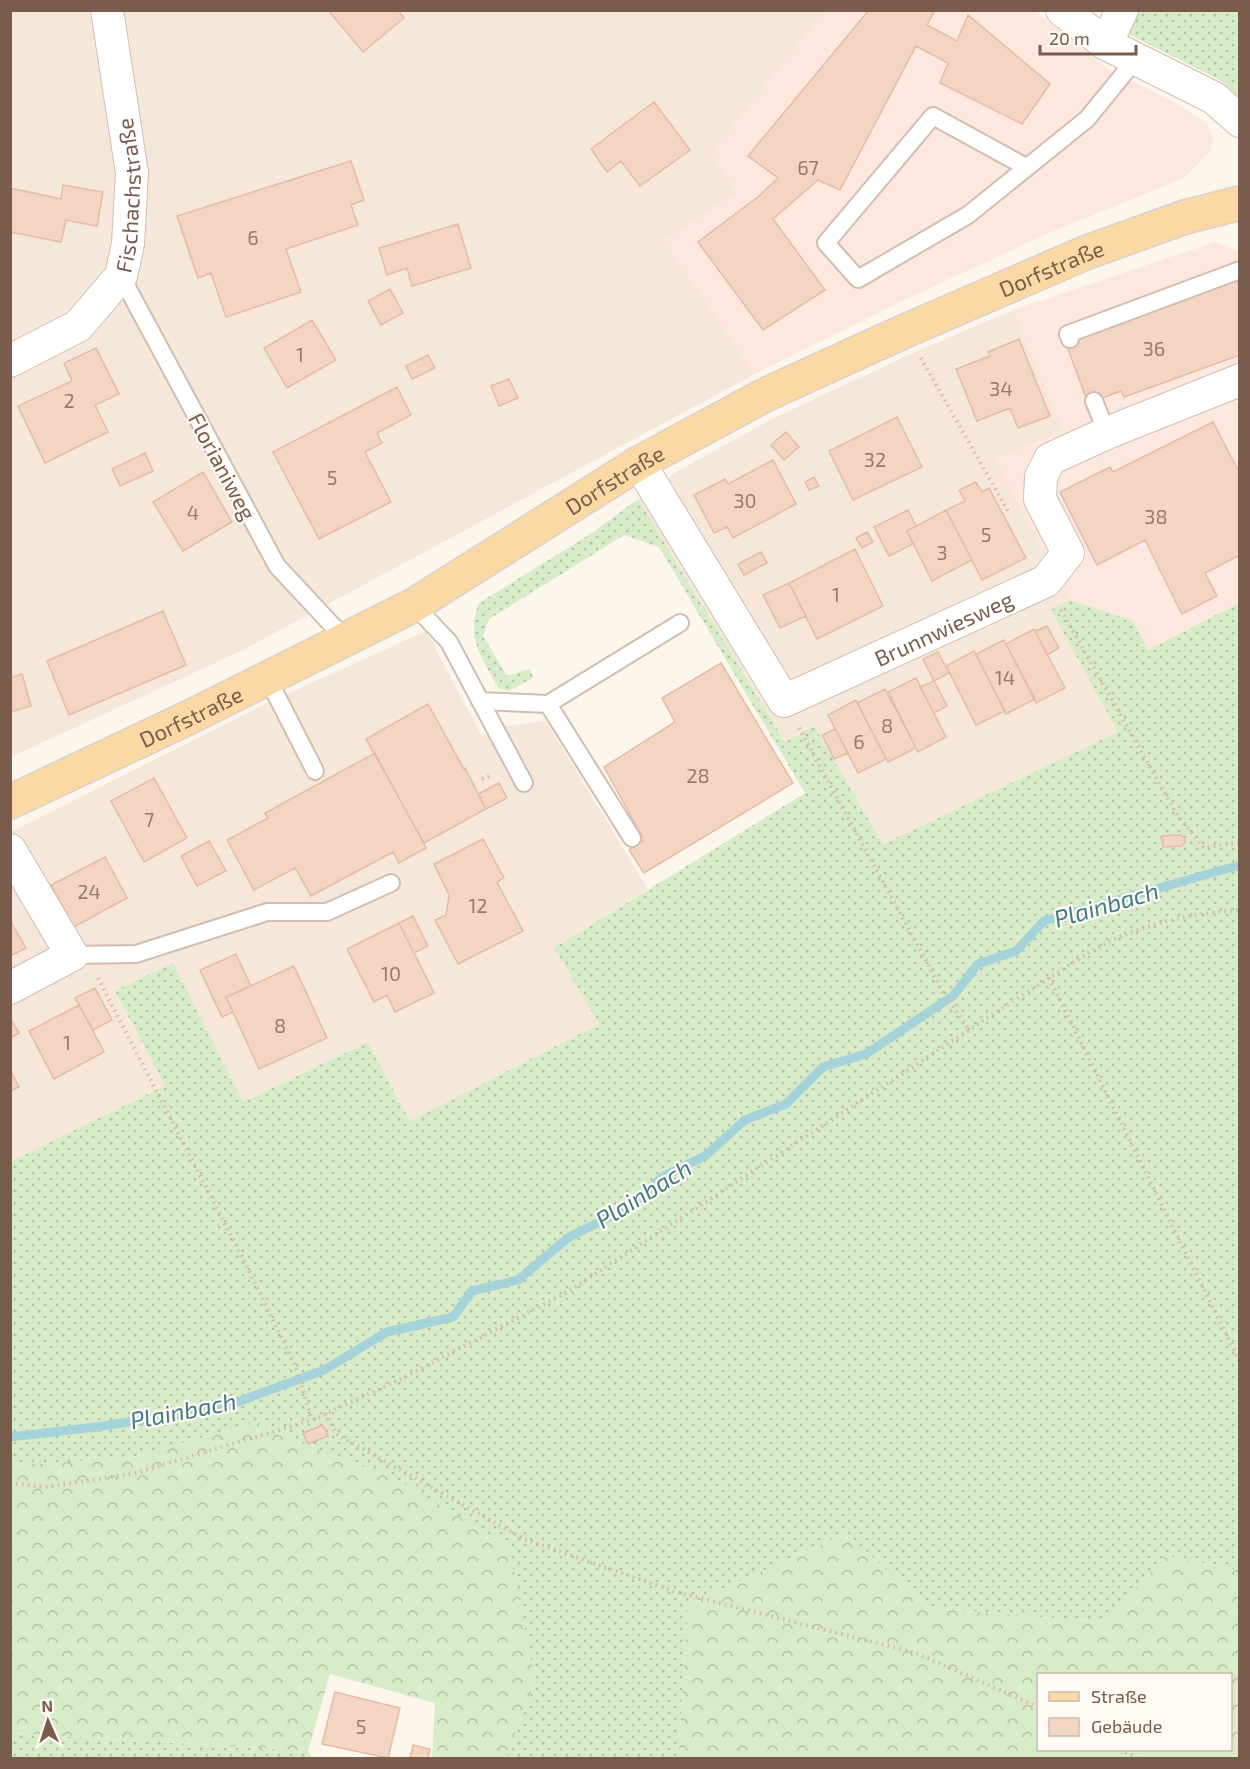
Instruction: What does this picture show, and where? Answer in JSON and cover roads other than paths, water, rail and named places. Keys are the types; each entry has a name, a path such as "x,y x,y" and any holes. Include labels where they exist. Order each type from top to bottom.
{"main road":[{"name":"Dorfstraße","path":"10,802 268,679 414,605 639,464 765,395 1084,253 1185,217 1239,203"}],"street":[{"name":"Fischachstraße","path":"10,361 78,326 121,276 128,244 132,173 107,10"},
{"path":"1062,10 1106,44 1214,98 1239,121"},
{"path":"1106,44 1122,10"},
{"name":"Brunnwiesweg","path":"639,464 784,701 1046,581 1068,553 1040,499 1041,477 1050,459 1107,433 1239,380"},
{"path":"10,850 78,955 10,988"}],"lane":[{"path":"1026,167 933,116 826,243 858,279 968,215 1087,119 1136,59"},
{"path":"1070,339 1068,333 1239,270"},
{"name":"Florianiweg","path":"121,276 277,566 346,640"},
{"path":"1094,400 1107,433"},
{"path":"414,605 449,642 524,783"},
{"path":"480,701 548,704 680,623"},
{"path":"268,679 315,771"},
{"path":"548,704 632,838"},
{"path":"78,955 136,954 267,912 327,912 391,883"}],"waterway":[{"name":"Plainbach","path":"10,1437 96,1427 221,1408 324,1370 387,1332 453,1317 472,1291 518,1280 569,1237 630,1207 662,1177 705,1156 745,1120 786,1104 823,1067 866,1054 953,996 978,964 1016,951 1044,921 1240,865"}]}
